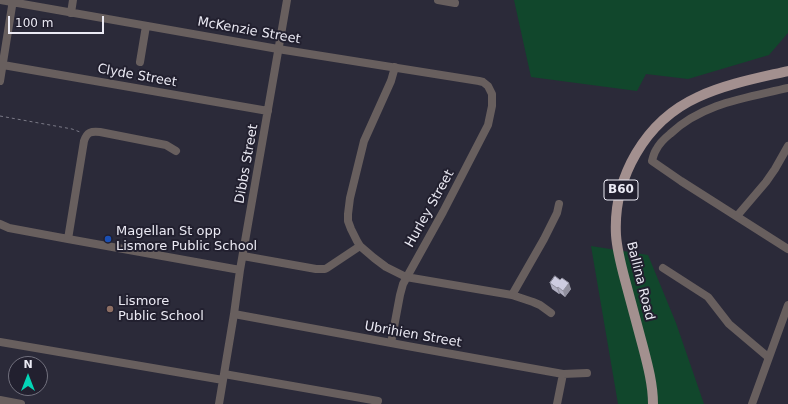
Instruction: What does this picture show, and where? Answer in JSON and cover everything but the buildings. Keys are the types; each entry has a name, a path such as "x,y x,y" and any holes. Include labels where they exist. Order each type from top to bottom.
{"main road":[{"name":"Ballina Road","path":"653,404 652,385 647,359 617,245 616,222 618,201 629,166 639,147 656,126 686,103 721,88 788,71"}],"street":[{"name":"McKenzie Street","path":"0,0 13,1 71,13 278,49 478,81 486,84 490,90"},
{"path":"71,13 73,0"},
{"name":"Dibbs Street","path":"219,404 240,270 287,0"},
{"path":"438,0 455,3"},
{"path":"0,81 13,1"},
{"path":"140,62 146,26"},
{"name":"Clyde Street","path":"3,65 268,111"},
{"path":"395,67 391,81 364,141 349,202 348,214 350,225 360,246 386,267 406,277 512,295 540,305 551,313"},
{"path":"788,88 727,102 698,113 681,124 664,139 656,149 652,161 788,249"},
{"name":"Hurley Street","path":"391,343 400,295 406,277 443,212 488,125 492,106 492,94 490,90"},
{"path":"68,239 86,138 89,133 100,132 166,144 176,151"},
{"path":"737,216 766,182 788,146"},
{"path":"512,295 544,239 557,213 559,204"},
{"path":"0,224 9,228 240,270"},
{"path":"0,229 9,228"},
{"path":"243,256 316,269 325,269 360,246"},
{"path":"663,268 708,297 729,324 768,357"},
{"path":"752,404 788,305"},
{"name":"Ubrihien Street","path":"234,314 563,374 587,373"},
{"path":"0,342 378,401"},
{"path":"558,404 563,374"},
{"path":"0,400 21,404"}],"path":[{"path":"136,88 140,62"},
{"path":"0,116 72,129 86,138"}],"green space":[{"path":"514,0 788,0 788,33 769,55 688,79 646,74 637,91 531,77"},
{"path":"591,246 648,255 676,323 704,404 618,404"}],"place":[{"name":"Magellan St opp Lismore Public School","path":"108,239"},
{"name":"Lismore Public School","path":"110,309"}]}
